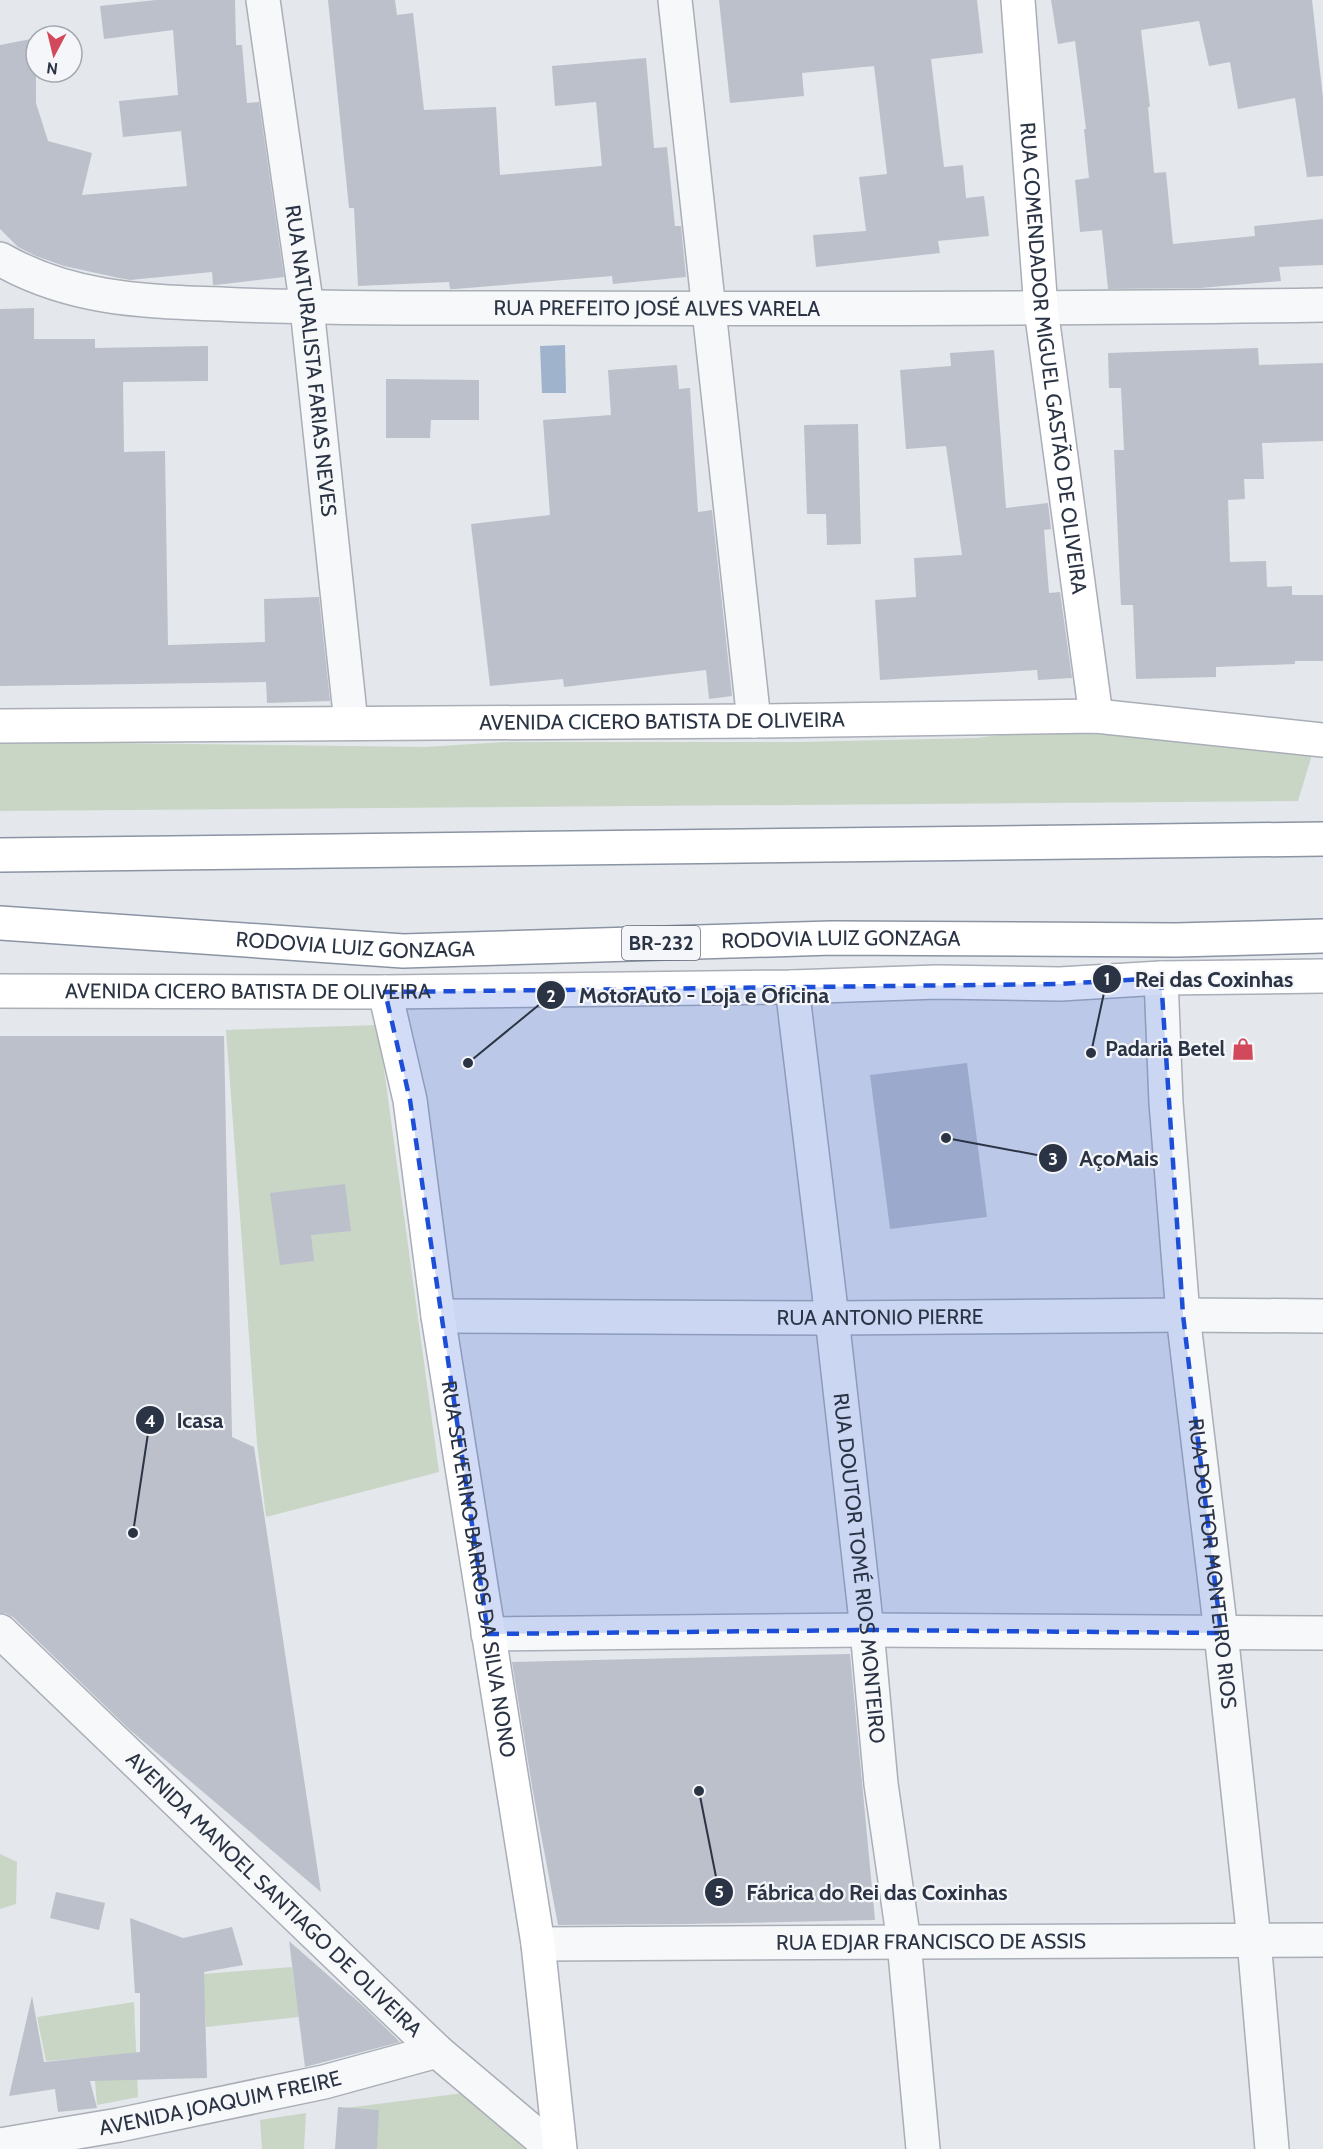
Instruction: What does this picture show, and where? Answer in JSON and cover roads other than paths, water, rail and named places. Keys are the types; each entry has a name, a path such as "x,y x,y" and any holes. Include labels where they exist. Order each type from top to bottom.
{"main road":[{"name":"RUA COMENDADOR MIGUEL GASTÃO DE OLIVEIRA","path":"1018,0 1041,309 1096,716"},
{"name":"AVENIDA CICERO BATISTA DE OLIVEIRA","path":"0,726 754,721 1096,716 1323,740"},
{"path":"0,855 1323,839"},
{"name":"RODOVIA LUIZ GONZAGA","path":"0,923 403,951 832,938 1176,940 1323,936"},
{"name":"AVENIDA CICERO BATISTA DE OLIVEIRA","path":"0,991 385,992 792,987 937,982 1060,984 1161,978 1323,976"},
{"name":"RUA SEVERINO BARROS DA SILVA NONO","path":"385,992 410,1100 438,1316 538,1944 560,2149"}],"street":[{"name":"RUA NATURALISTA FARIAS NEVES","path":"263,0 307,308 351,723"},
{"path":"675,0 754,721"},
{"name":"RUA PREFEITO JOSÉ ALVES VARELA","path":"0,259 24,273 73,290 130,300 307,308 1041,309 1323,305"},
{"name":"RUA DOUTOR MONTEIRO RIOS","path":"1161,978 1166,1103 1183,1315 1221,1633 1254,1940 1272,2149"},
{"name":"RUA DOUTOR TOMÉ RIOS MONTEIRO","path":"792,987 867,1630 881,1784 904,1942 923,2149"},
{"name":"RUA ANTONIO PIERRE","path":"438,1316 832,1318 1323,1316"},
{"path":"488,1634 867,1630 1323,1633"},
{"name":"AVENIDA MANOEL SANTIAGO DE OLIVEIRA","path":"0,1631 437,2050 553,2149"},
{"name":"RUA EDJAR FRANCISCO DE ASSIS","path":"538,1944 1323,1940"},
{"name":"AVENIDA JOAQUIM FREIRE","path":"0,2145 119,2137 437,2050"}],"water":[{"path":"565,345 566,393 542,393 540,346"}],"place":[{"name":"Padaria Betel","path":"1243,1049"},
{"name":"Rei das Coxinhas","path":"1091,1053"},
{"name":"MotorAuto - Loja e Oficina","path":"468,1063"},
{"name":"AçoMais","path":"946,1138"},
{"name":"Icasa","path":"133,1533"},
{"name":"Fábrica do Rei das Coxinhas","path":"699,1791"}]}
